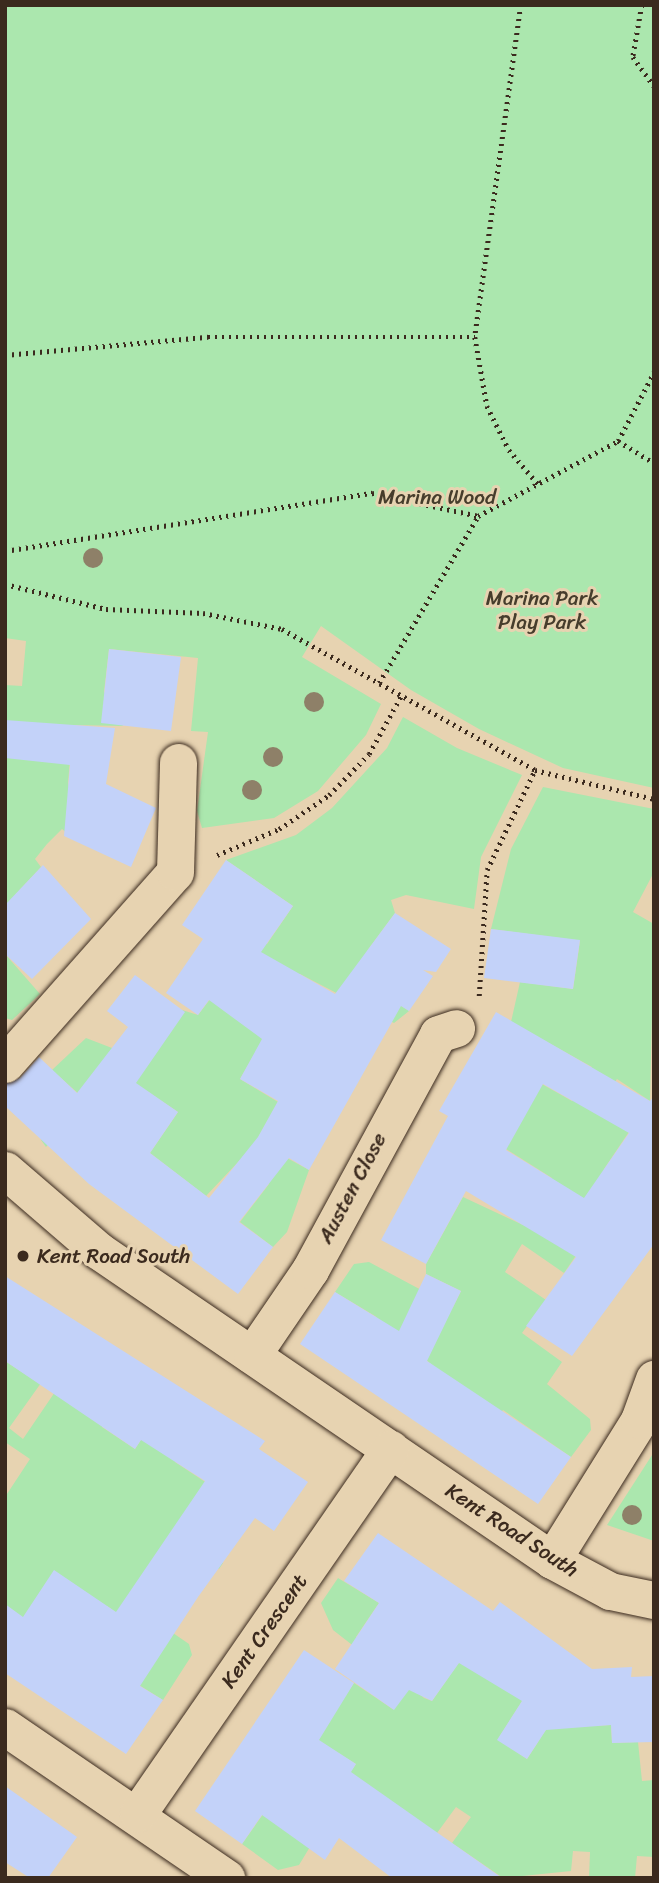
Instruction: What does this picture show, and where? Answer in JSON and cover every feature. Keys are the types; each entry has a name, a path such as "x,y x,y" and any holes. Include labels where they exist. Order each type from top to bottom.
{"street":[{"path":"5,1065 176,872 178,762"},
{"name":"Austen Close","path":"252,1355 310,1270 438,1034 456,1028"},
{"name":"Kent Road South","path":"5,1170 65,1227 552,1560 610,1591 654,1601"},
{"path":"552,1560 639,1419 654,1379"},
{"name":"Kent Crescent","path":"138,1813 390,1449"},
{"path":"5,1727 138,1813 226,1878"}],"path":[{"path":"520,5 475,337 487,406 509,450 538,484"},
{"path":"642,5 634,57 654,86"},
{"path":"5,355 208,337 475,337"},
{"path":"379,683 478,516 618,441 654,372"},
{"path":"618,441 654,463"},
{"path":"5,551 372,493 478,516"},
{"path":"5,584 106,609 203,613 282,629 535,770 654,799"},
{"path":"176,872 279,829 329,795 369,754 401,696"},
{"path":"456,1028 479,1001 487,870 535,770"}],"green space":[{"path":"5,5 654,5 654,788 563,768 479,729 411,690 321,626 302,657 381,704 366,735 318,791 274,818 202,828 197,811 208,732 191,731 198,658 109,649 104,692 123,726 73,725 68,783 78,842 62,829 47,844 35,859 41,867 15,895 5,927 5,685 22,686 26,641 5,638"},
{"path":"403,717 457,748 522,775 481,857 474,909 406,895 391,900 395,913 367,951 379,991 409,1011 394,1023 300,974 240,1079 278,1102 256,1141 309,1170 287,1232 273,1247 240,1222 269,1184 240,1160 206,1196 150,1153 178,1112 147,1091 96,1088 46,1147 41,1140 81,1096 52,1070 86,1038 112,1048 182,1010 198,1015 211,998 249,1029 230,919 267,944 293,906 226,860 296,835 332,808 387,748"},
{"path":"543,787 654,809 654,872 633,912 654,924 650,1101 617,1079 604,1098 637,1120 604,1169 586,1241 564,1273 522,1244 505,1272 546,1300 522,1333 562,1362 547,1384 590,1419 591,1430 571,1457 503,1410 495,1419 375,1316 335,1292 354,1264 369,1262 453,1307 461,1291 426,1274 426,1264 463,1197 523,1225 552,1178 506,1149 533,1079 572,1101 592,1067 511,1022 520,982 573,989 580,941 491,929 511,849"},
{"path":"5,954 40,994 12,1020 5,1018"},
{"path":"5,1361 37,1382 52,1361 84,1385 77,1395 107,1417 102,1427 135,1449 148,1429 182,1451 175,1462 228,1497 198,1545 223,1563 219,1569 170,1535 125,1600 189,1644 192,1655 163,1700 131,1680 115,1702 96,1688 139,1629 107,1606 75,1653 42,1623 69,1582 54,1571 23,1618 5,1604 5,1497 30,1459 5,1442","holes":["46,1376 59,1386 23,1439 9,1428"]},
{"path":"654,1452 654,1541 607,1525"},
{"path":"338,1578 379,1603 356,1637 424,1698 432,1701 460,1661 524,1698 498,1739 527,1759 554,1717 569,1727 611,1725 612,1743 638,1742 642,1781 654,1780 654,1857 637,1856 635,1878 589,1878 590,1852 573,1851 571,1871 503,1878 452,1843 471,1817 456,1807 437,1833 408,1814 319,1832 299,1865 278,1870 242,1844 273,1800 345,1779 356,1764 316,1739 354,1683 394,1710 369,1658 333,1630 321,1603"}],"building":[{"path":"109,649 181,657 171,731 101,723"},
{"path":"5,720 115,728 106,784 156,808 131,867 64,836 70,765 5,758"},
{"path":"226,860 293,906 261,952 335,994 395,913 451,949 436,972 423,970 433,976 409,1011 401,1006 309,1170 289,1158 239,1222 273,1247 238,1294 89,1184 5,1106 5,1084 20,1078 39,1057 77,1093 128,1027 107,1011 135,975 185,1012 136,1083 178,1112 150,1153 209,1198 258,1137 278,1101 240,1079 262,1039 209,1000 198,1015 166,993 203,939 182,925"},
{"path":"43,865 91,919 32,979 5,954 5,905"},
{"path":"491,929 580,940 573,989 484,978"},
{"path":"496,1012 650,1101 654,1096 654,1244 572,1356 526,1326 576,1257 466,1191 426,1264 381,1240 448,1116 439,1111","holes":["543,1084 629,1133 584,1198 506,1150"]},
{"path":"426,1274 461,1291 427,1361 571,1457 538,1504 300,1344 335,1292 399,1331"},
{"path":"5,1276 265,1441 259,1449 308,1482 274,1531 255,1518 198,1597 140,1686 163,1700 126,1754 5,1673 5,1604 23,1617 54,1570 116,1612 205,1481 141,1440 135,1449 5,1361"},
{"path":"378,1533 493,1611 500,1602 592,1669 632,1667 631,1677 654,1676 654,1742 612,1743 611,1725 546,1730 527,1759 497,1740 522,1701 459,1663 432,1701 409,1690 394,1710 335,1669 379,1603 344,1581"},
{"path":"304,1650 354,1683 319,1740 356,1764 351,1772 502,1878 392,1878 339,1838 325,1860 262,1815 242,1844 195,1811"},
{"path":"5,1786 77,1837 48,1878 30,1878 5,1862"}],"place":[{"name":"Kent Road South","path":"23,1256"}],"park label":[{"name":"Marina Wood","path":"437,497"},
{"name":"Marina Park Play Park","path":"542,610"}]}
